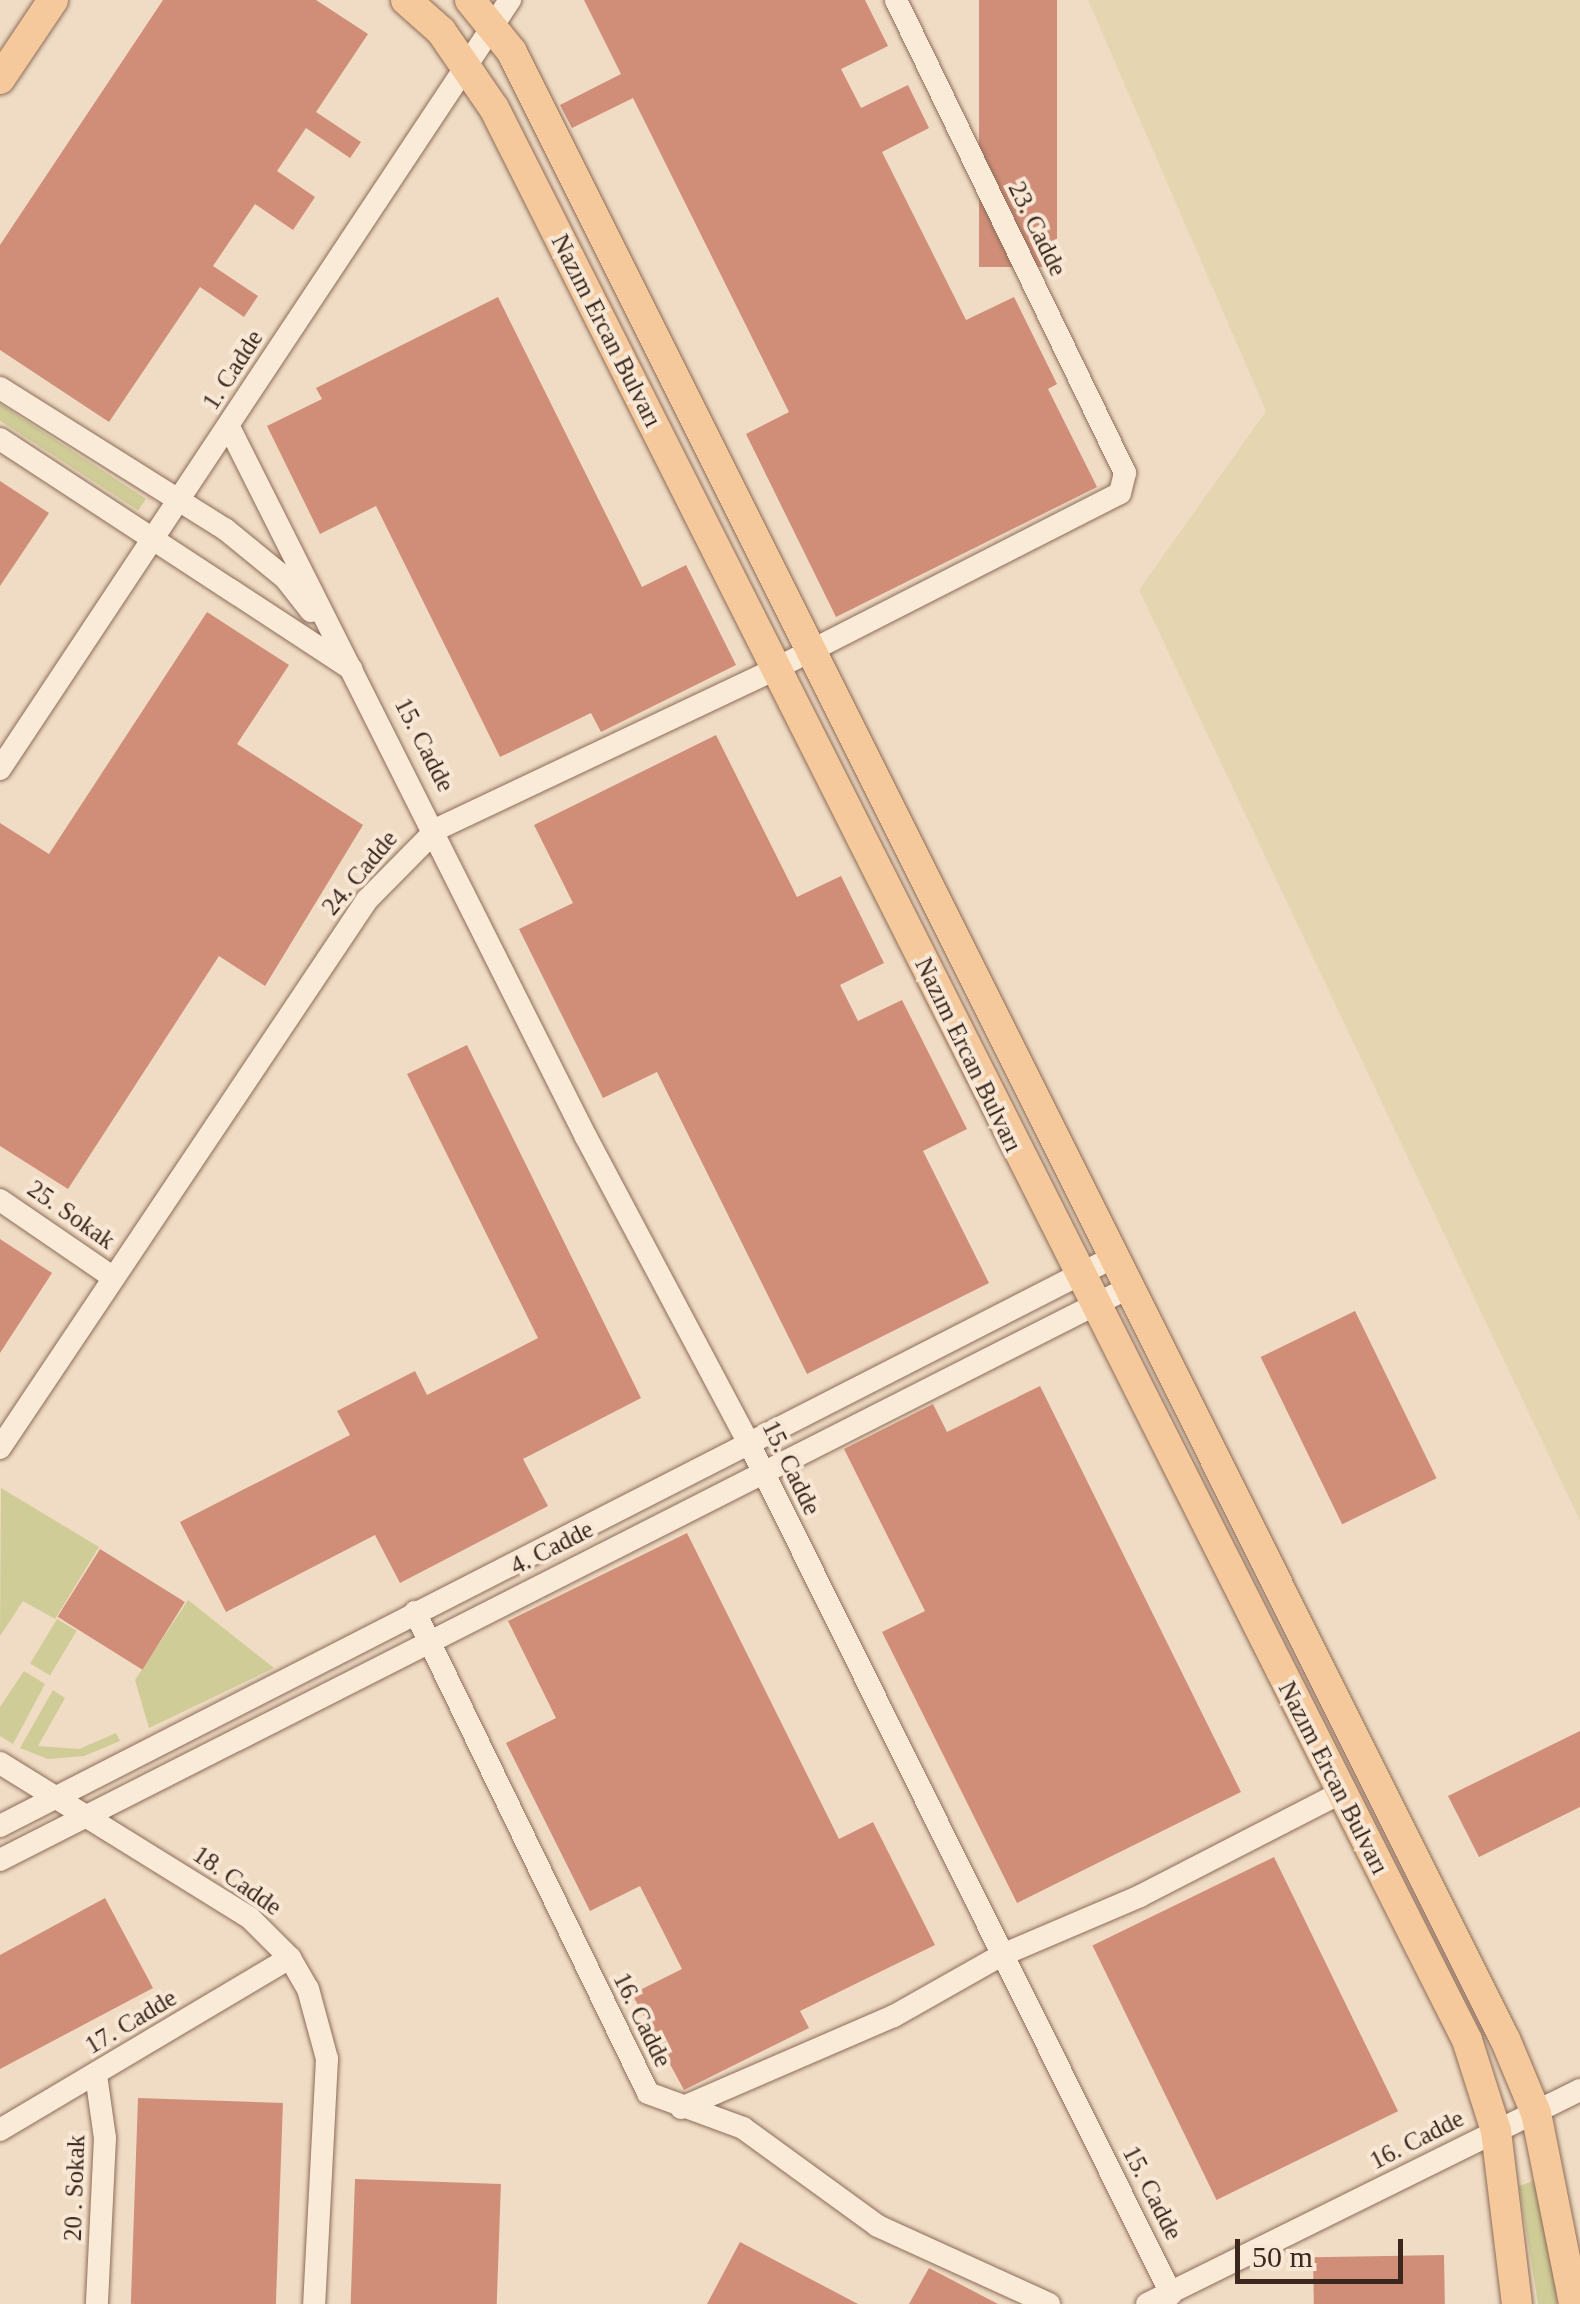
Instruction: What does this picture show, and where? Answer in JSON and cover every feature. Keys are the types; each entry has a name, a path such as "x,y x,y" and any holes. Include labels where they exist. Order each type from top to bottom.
{"main road":[{"path":"0,78 53,0"},
{"name":"Nazım Ercan Bulvarı","path":"406,0 467,64 775,668 1092,1306 1467,2040 1496,2131 1517,2304"},
{"name":"Nazım Ercan Bulvarı","path":"470,0 501,12 512,52 814,648 1506,2039 1536,2112 1574,2304"}],"street":[{"name":"23. Cadde","path":"896,0 1124,483"},
{"name":"1. Cadde","path":"0,769 501,12"},
{"name":"15. Cadde","path":"0,388 181,498 285,578 354,670"},
{"name":"15. Cadde","path":"228,427 437,830 586,1138 749,1443 1171,2294"},
{"name":"15. Cadde","path":"0,439 354,670"},
{"name":"24. Cadde","path":"0,1448 111,1276 368,900 437,830 1099,507 1124,483"},
{"name":"25. Sokak","path":"0,1200 111,1276"},
{"name":"4. Cadde","path":"0,1826 1114,1257"},
{"name":"4. Cadde","path":"0,1860 1130,1287"},
{"name":"16. Cadde","path":"414,1612 642,2085 654,2099 743,2128 864,2218 1048,2304"},
{"name":"18. Cadde","path":"0,1763 250,1918 290,1958 308,1989 327,2059 314,2304"},
{"path":"681,2108 894,2016 1002,1955 1140,1896 1340,1792"},
{"name":"17. Cadde","path":"0,2130 290,1958"},
{"name":"20 . Sokak","path":"96,2075 105,2138 97,2304"},
{"name":"16. Cadde","path":"1146,2304 1580,2090"}],"shaded area":[{"path":"1088,0 1580,0 1580,1521 1139,590 1266,411"},
{"path":"0,404 146,499 138,511 0,421"},
{"path":"1,1488 99,1547 55,1619 23,1601 0,1636"},
{"path":"188,1600 274,1668 149,1728 135,1680"},
{"path":"57,1619 77,1631 50,1675 30,1664"},
{"path":"24,1671 45,1684 13,1744 0,1736 0,1707"},
{"path":"53,1690 65,1698 38,1746 79,1749 116,1733 120,1741 84,1756 48,1759 20,1748"},
{"path":"1536,2180 1554,2257 1557,2304 1538,2304 1519,2186"}],"building":[{"path":"163,0 316,0 368,34 316,112 361,142 350,158 306,128 277,171 315,197 293,230 255,204 213,266 258,296 244,317 200,287 109,422 0,350 0,245"},
{"path":"584,0 865,0 888,46 841,69 861,108 908,85 929,128 882,152 966,320 1014,297 1057,384 1048,389 1097,487 836,617 746,434 789,412 633,98 572,128 560,105 621,74"},
{"path":"979,0 1057,0 1057,267 979,267"},
{"path":"498,297 642,587 686,565 736,665 601,732 591,713 500,757 376,506 320,534 267,426 322,399 316,388"},
{"path":"0,481 49,513 0,586"},
{"path":"207,612 289,665 237,744 363,825 265,986 219,956 68,1189 0,1146 0,823 49,854"},
{"path":"716,735 797,897 841,876 884,963 840,985 858,1021 902,1000 967,1129 923,1151 989,1283 807,1374 657,1072 603,1098 519,929 573,903 534,825"},
{"path":"467,1045 641,1398 523,1459 548,1506 400,1583 375,1535 226,1612 180,1522 350,1435 337,1411 415,1371 427,1395 538,1338 407,1074"},
{"path":"0,1239 52,1273 0,1353"},
{"path":"1355,1311 1437,1478 1342,1524 1261,1357"},
{"path":"1040,1386 1241,1792 1017,1903 882,1632 925,1611 844,1449 933,1404 947,1432"},
{"path":"687,1533 839,1839 873,1822 935,1945 800,2011 809,2028 684,2090 632,1994 682,1969 640,1886 590,1911 506,1743 556,1718 508,1621"},
{"path":"100,1549 185,1602 142,1670 58,1617"},
{"path":"1580,1731 1580,1807 1479,1857 1448,1796"},
{"path":"1274,1857 1398,2111 1217,2200 1092,1946"},
{"path":"105,1898 153,1988 0,2069 0,1955"},
{"path":"138,2098 283,2103 276,2304 131,2304"},
{"path":"355,2179 501,2184 497,2304 351,2304"},
{"path":"740,2242 858,2304 707,2304"},
{"path":"1444,2255 1445,2304 1314,2304 1313,2257"},
{"path":"929,2268 998,2304 909,2304"}]}
